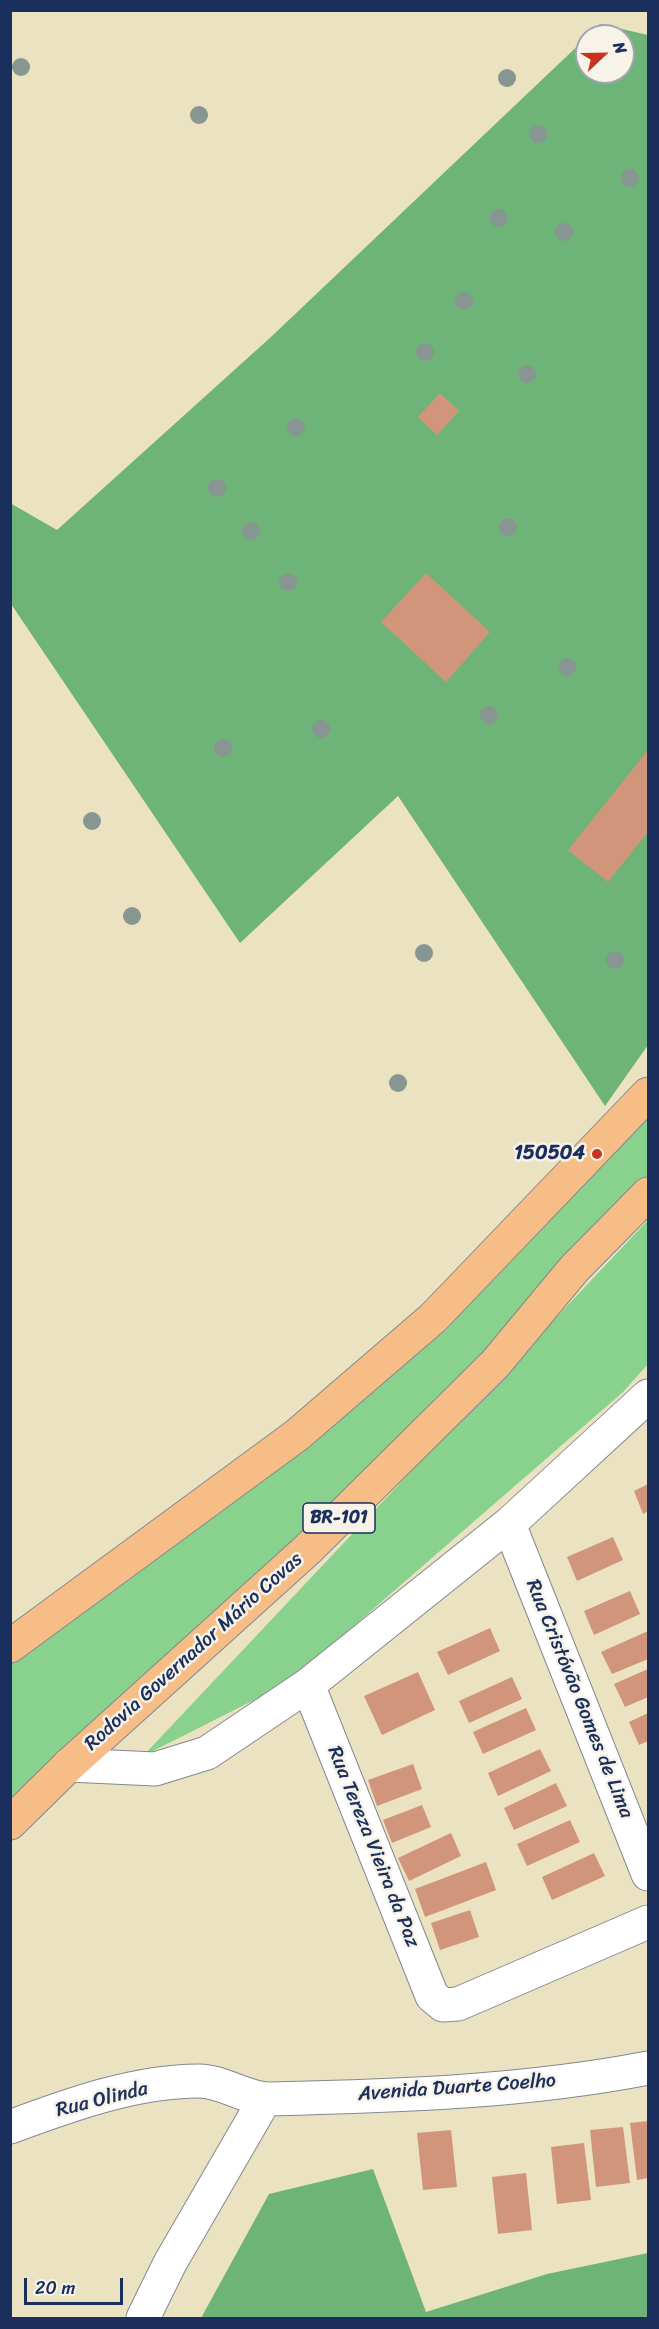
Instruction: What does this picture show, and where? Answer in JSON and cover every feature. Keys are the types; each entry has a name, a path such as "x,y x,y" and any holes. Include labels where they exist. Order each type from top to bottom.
{"highway":[{"path":"10,1646 297,1435 433,1318 648,1094"},
{"name":"Rodovia Governador Mário Covas","path":"10,1823 69,1765 307,1550 495,1364 574,1269 648,1194"}],"street":[{"path":"69,1765 155,1769 207,1753 308,1684 509,1524 648,1396"},
{"name":"Rua Cristóvão Gomes de Lima","path":"509,1524 648,1874"},
{"name":"Rua Tereza Vieira da Paz","path":"308,1684 432,1996 443,2005 458,2004 648,1922"},
{"name":"Avenida Duarte Coelho","path":"265,2099 442,2091 583,2080 648,2068"},
{"name":"Rua Olinda","path":"10,2127 124,2090 201,2081 265,2099"},
{"path":"143,2319 181,2244 265,2099"}],"green space":[{"path":"635,32 648,35 648,1045 605,1106 398,796 240,943 11,604 10,503 57,530 272,336 575,48 575,84 635,84"},
{"path":"648,1084 648,1185 574,1270 11,1823 10,1646 421,1328"},
{"path":"648,1220 648,1364 623,1392 288,1683 143,1756"},
{"path":"373,2169 426,2312 547,2274 648,2253 648,2318 201,2318 269,2194"}],"building":[{"path":"440,393 459,411 437,435 418,417"},
{"path":"426,573 490,632 446,682 381,622"},
{"path":"648,750 648,832 608,882 568,850"},
{"path":"648,1484 648,1511 643,1514 634,1491"},
{"path":"613,1537 623,1560 577,1581 567,1557"},
{"path":"630,1591 640,1614 594,1635 584,1611"},
{"path":"490,1628 500,1651 448,1675 437,1652"},
{"path":"648,1631 648,1659 612,1674 601,1652"},
{"path":"648,1669 648,1697 625,1707 614,1684"},
{"path":"418,1672 435,1710 382,1735 364,1696"},
{"path":"512,1677 522,1699 469,1723 459,1701"},
{"path":"526,1708 536,1730 483,1754 473,1732"},
{"path":"648,1713 648,1741 639,1745 629,1722"},
{"path":"540,1749 551,1771 498,1796 488,1773"},
{"path":"413,1764 422,1789 377,1806 368,1780"},
{"path":"556,1783 567,1806 514,1830 504,1808"},
{"path":"422,1805 431,1827 392,1843 383,1820"},
{"path":"570,1820 580,1842 527,1866 517,1844"},
{"path":"451,1833 461,1856 409,1881 398,1858"},
{"path":"594,1853 605,1876 552,1900 542,1877"},
{"path":"486,1862 496,1890 425,1917 415,1889"},
{"path":"470,1910 479,1937 440,1950 431,1923"},
{"path":"648,2121 648,2178 637,2180 630,2123"},
{"path":"623,2127 630,2183 596,2187 590,2130"},
{"path":"451,2130 457,2187 423,2190 417,2133"},
{"path":"584,2143 591,2200 557,2204 551,2147"},
{"path":"526,2173 532,2230 498,2234 492,2177"}],"place":[{"name":"150504","path":"597,1154"}]}
